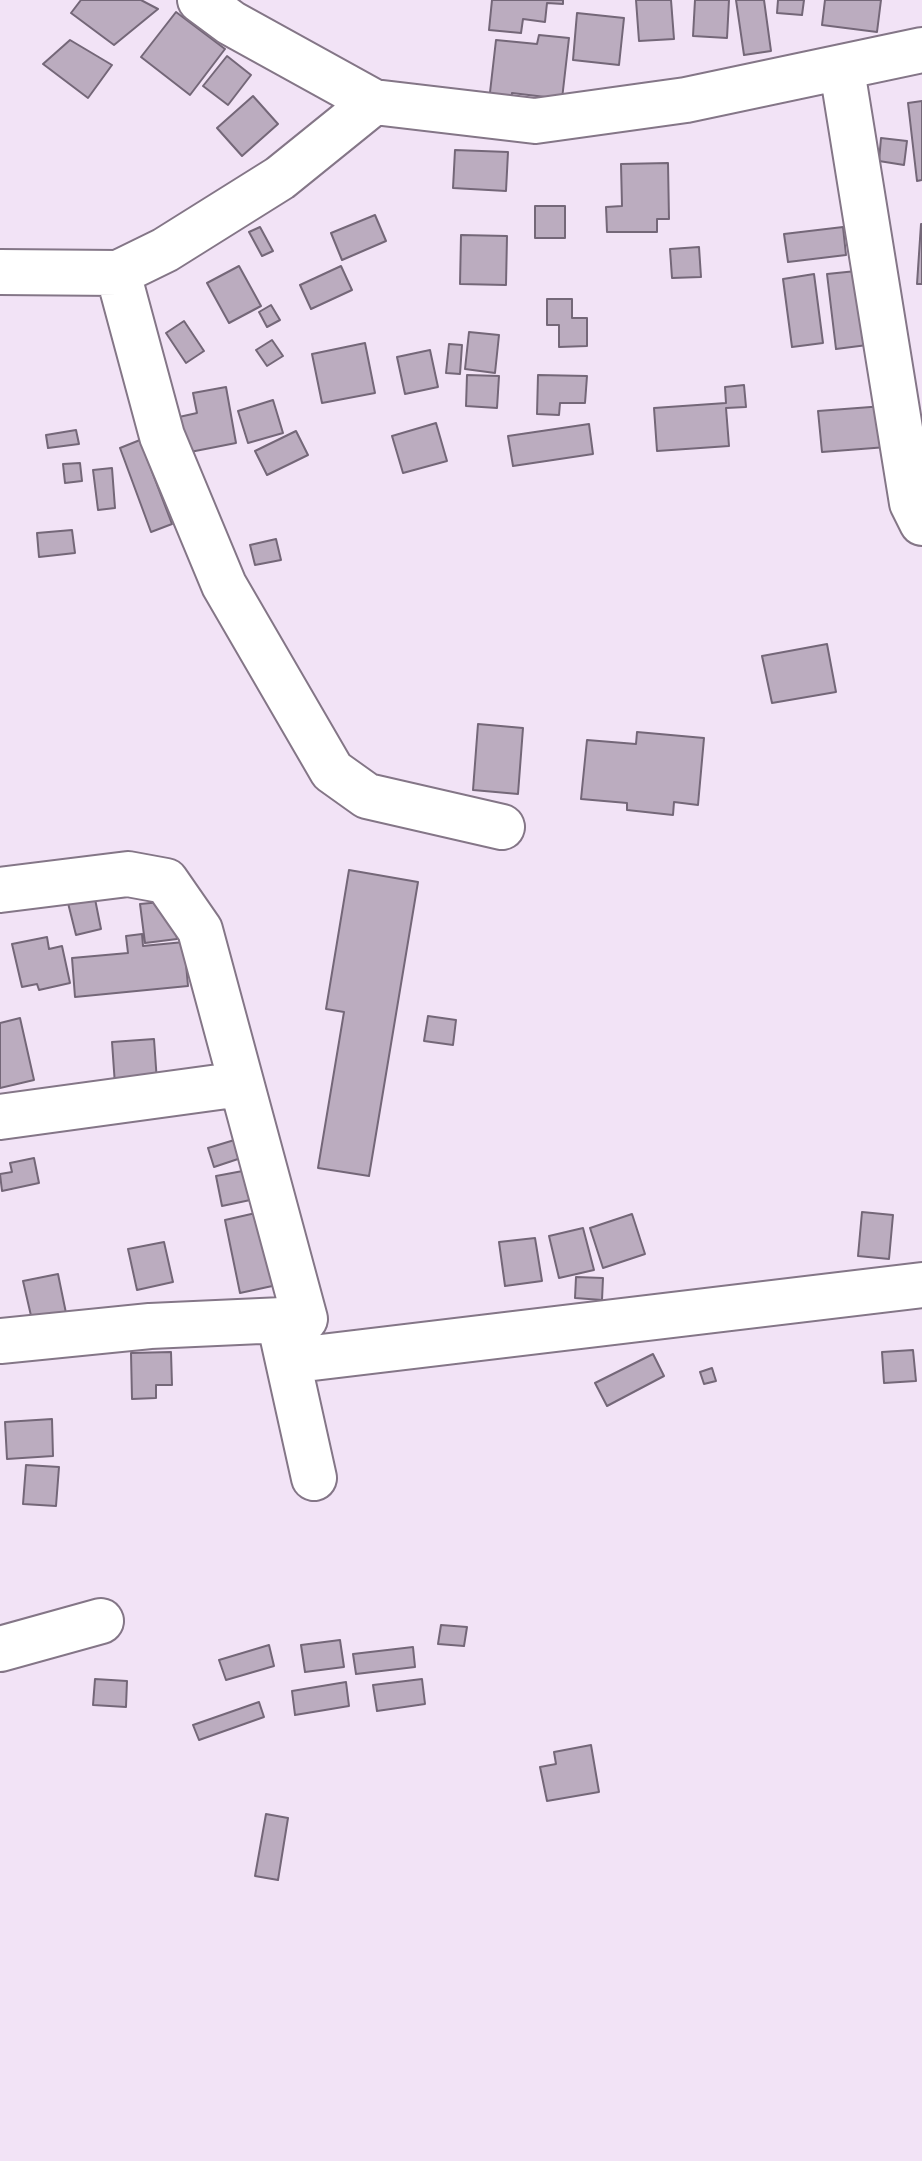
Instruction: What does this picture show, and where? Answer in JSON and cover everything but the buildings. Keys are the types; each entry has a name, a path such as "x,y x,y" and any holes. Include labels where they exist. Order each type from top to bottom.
{"street":[{"path":"200,0 231,23 374,102 535,121 686,100 842,70 922,50"},
{"path":"842,70 912,503 922,523"},
{"path":"0,272 118,273 165,250 280,178 374,102"},
{"path":"118,273 162,436 224,585 332,771 367,796 502,827"},
{"path":"0,890 128,874 166,881 200,930 305,1319 283,1340"},
{"path":"0,1117 241,1084"},
{"path":"0,1341 150,1326 283,1340 922,1285"},
{"path":"283,1340 314,1478"},
{"path":"0,1649 101,1621"}]}
